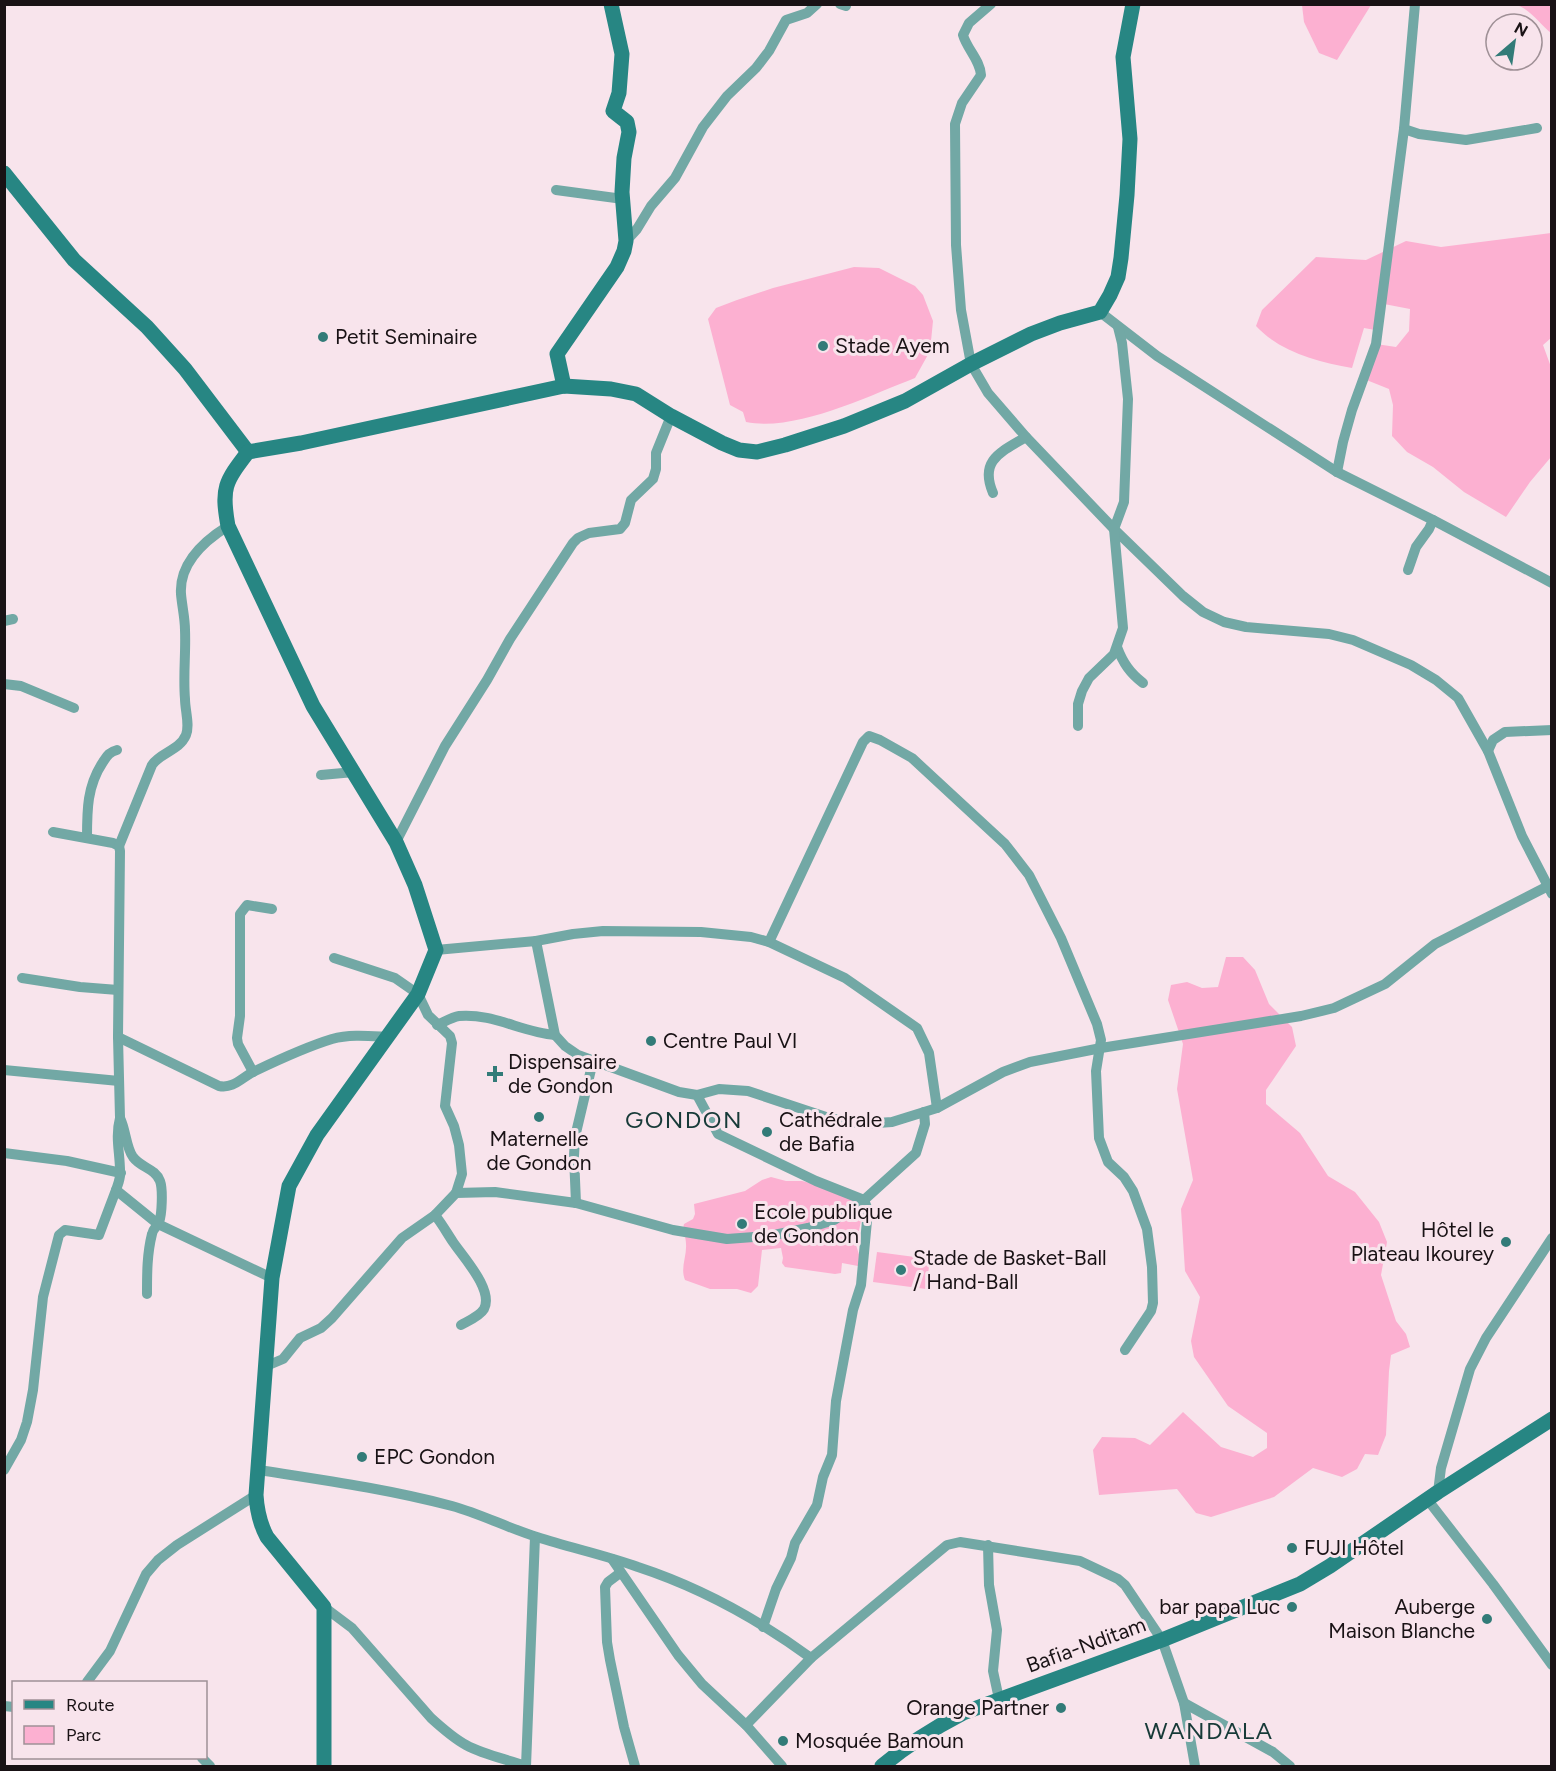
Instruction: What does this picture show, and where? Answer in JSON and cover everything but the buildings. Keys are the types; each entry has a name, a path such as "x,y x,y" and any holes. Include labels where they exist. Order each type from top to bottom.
{"street":[{"path":"564,386 557,354 617,267 626,241 623,199 624,158 629,132 627,122 613,111 619,93 622,54 611,4"},
{"path":"626,241 675,178 703,127 727,96 756,68 769,51 786,20 807,13 817,4"},
{"path":"536,941 555,1035 565,1046 593,1061 679,1092 697,1095 718,1089 748,1091 829,1118 863,1124 892,1122 924,1113 1003,1072 1030,1062 1101,1048 1301,1016 1334,1008 1385,984 1435,944 1550,888 1522,836 1488,751 1458,698 1412,664 1353,640 1337,636 1245,627 1224,622 1203,612 1183,596 1114,529 1026,437 988,393 971,363 961,310 957,264 955,124 962,104 981,75 978,63 963,34 969,23 991,4"},
{"path":"535,1536 526,1766 464,1744 431,1718 352,1628 324,1607 267,1538 259,1518 256,1495 272,1278 289,1186 317,1135 418,994 436,950 415,885 396,842 313,706 228,526 223,500 231,474 248,452 301,443 564,386 611,389 636,394 722,443 739,450 757,452 785,446 844,426 905,401 971,363 1031,334 1100,312 1118,277 1122,247 1130,139 1123,57 1133,4"},
{"path":"1337,472 1352,410 1376,344 1404,129 1414,4"},
{"path":"1404,129 1466,140 1537,128"},
{"path":"4,173 74,260 147,327 185,369 248,452"},
{"path":"556,190 623,199"},
{"path":"1100,312 1157,356 1337,472 1551,583"},
{"path":"1078,726 1078,704 1082,691 1089,678 1114,654 1123,628 1114,529 1124,502 1128,399 1118,327"},
{"path":"396,842 445,746 510,639 573,543 589,533 620,529 625,523 631,500 650,484 656,469 656,453 671,416"},
{"path":"993,493 990,486 989,465 994,458 1026,437"},
{"path":"1408,570 1416,547 1433,520"},
{"path":"4,1470 21,1440 27,1422 33,1390 43,1297 59,1235 65,1230 99,1235 121,1173 117,1144 120,1118 119,846 152,765 159,756 172,750 186,736 182,577 197,550 213,535 228,526"},
{"path":"1117,647 1130,674 1143,683"},
{"path":"4,684 21,686 74,708"},
{"path":"1488,751 1493,740 1505,732 1551,730"},
{"path":"769,942 863,742 869,736 912,758 1005,844 1029,874 1060,938 1097,1024 1101,1048 1096,1071 1099,1138 1108,1162 1124,1177 1133,1191 1147,1229 1152,1267 1153,1303 1151,1311 1125,1350"},
{"path":"87,838 87,805 91,784 108,754 117,750"},
{"path":"321,775 354,772"},
{"path":"53,832 119,846"},
{"path":"253,1072 237,1038 240,1016 240,914 247,905 272,909"},
{"path":"436,950 536,941 603,931 701,932 751,937 769,942 844,978 917,1028 929,1053 937,1108"},
{"path":"264,1367 283,1359 300,1338 327,1323 402,1238 435,1215 456,1193 462,1174 459,1145 445,1106 452,1043 450,1036 428,1015 418,994 395,978 334,958"},
{"path":"22,978 118,990"},
{"path":"437,1025 458,1016 478,1017 555,1035"},
{"path":"118,1037 226,1088 253,1072 331,1039 363,1035 388,1037"},
{"path":"576,1203 575,1137 593,1061"},
{"path":"4,1070 119,1081"},
{"path":"697,1095 718,1134 816,1181 864,1200 868,1210 861,1285 853,1310 837,1392 832,1455 817,1505 795,1543 763,1627"},
{"path":"456,1193 495,1192 576,1203 673,1230 727,1239 769,1236 834,1220 864,1200 916,1153 925,1124 924,1113"},
{"path":"120,1118 132,1156 144,1167 152,1170 161,1184 162,1199 158,1224 152,1232 147,1265 147,1294"},
{"path":"4,1153 67,1161 121,1173"},
{"path":"116,1190 158,1224 272,1278"},
{"path":"435,1215 468,1261 482,1284 485,1296 485,1304 481,1313 461,1325"},
{"path":"1551,1238 1486,1338 1470,1369 1433,1496 1551,1665"},
{"name":"Bafia-Nditam","path":"882,1767 933,1729 963,1713 1162,1640 1300,1584 1433,1496 1549,1425"},
{"path":"259,1470 369,1488 449,1506 680,1582 763,1627 811,1658"},
{"path":"88,1681 110,1651 146,1574 158,1560 177,1545 256,1495"},
{"path":"746,1725 811,1658 947,1545 960,1542 1080,1561 1118,1579 1125,1585 1162,1640 1184,1703 1195,1767"},
{"path":"988,1545 989,1585 997,1630 993,1671 999,1700"},
{"path":"612,1559 678,1655 696,1677 746,1725 782,1767"},
{"path":"620,1573 605,1587 607,1642 614,1682 636,1767"},
{"path":"324,1607 324,1767"},
{"path":"1184,1703 1273,1752 1290,1767"}],"green space":[{"path":"1302,4 1371,5 1337,60 1319,53 1304,22"},
{"path":"1515,5 1551,5 1551,33 1544,26 1544,12 1529,12"},
{"path":"1551,233 1551,338 1543,345 1551,367 1551,457 1530,482 1506,517 1464,492 1433,467 1407,452 1392,436 1393,405 1389,389 1364,379 1376,344 1396,347 1409,331 1410,309 1384,304 1375,330 1364,328 1352,368 1326,363 1288,349 1276,343 1256,326 1262,310 1316,257 1366,260 1406,241 1441,247"},
{"name":"Stade Ayem","path":"854,267 879,268 915,286 923,295 933,321 930,351 915,378 809,417 766,424 746,422 743,412 730,405 708,319 716,308 737,300"},
{"path":"1226,957 1243,957 1255,970 1269,1004 1292,1027 1296,1046 1266,1090 1266,1104 1300,1133 1328,1176 1355,1192 1379,1222 1387,1242 1381,1275 1396,1321 1406,1334 1410,1347 1391,1355 1386,1435 1378,1455 1365,1454 1357,1469 1342,1477 1313,1468 1274,1497 1211,1517 1196,1513 1177,1489 1099,1495 1093,1450 1102,1437 1135,1438 1150,1445 1183,1412 1221,1447 1253,1457 1267,1448 1267,1433 1228,1406 1194,1357 1191,1341 1200,1297 1185,1271 1181,1209 1193,1180 1177,1089 1183,1044 1168,1000 1171,985 1187,982 1202,988 1218,987"},
{"path":"771,1177 786,1181 802,1181 860,1196 863,1211 856,1245 862,1264 858,1266 842,1263 841,1273 835,1274 785,1267 782,1263 781,1248 762,1250 758,1286 751,1293 737,1289 710,1289 685,1280 683,1271 686,1249 684,1224 693,1219 694,1204 745,1191"},
{"name":"Stade de Basket-Ball / Hand-Ball","path":"877,1252 930,1259 926,1289 873,1282"}],"place":[{"name":"Petit Seminaire","path":"323,337"},
{"name":"Stade Ayem","path":"823,346"},
{"name":"Centre Paul VI","path":"651,1041"},
{"name":"Dispensaire de Gondon","path":"495,1074"},
{"name":"Maternelle de Gondon","path":"539,1117"},
{"name":"Cathédrale de Bafia","path":"767,1132"},
{"name":"Ecole publique de Gondon","path":"742,1224"},
{"name":"Hôtel le Plateau Ikourey","path":"1506,1242"},
{"name":"Stade de Basket-Ball / Hand-Ball","path":"901,1270"},
{"name":"EPC Gondon","path":"362,1457"},
{"name":"FUJI Hôtel","path":"1292,1548"},
{"name":"bar papa Luc","path":"1292,1607"},
{"name":"Auberge Maison Blanche","path":"1487,1619"},
{"name":"Orange Partner","path":"1061,1708"},
{"name":"Mosquée Bamoun","path":"783,1741"}],"district":[{"name":"GONDON","path":"684,1120"},
{"name":"WANDALA","path":"1209,1731"}]}
